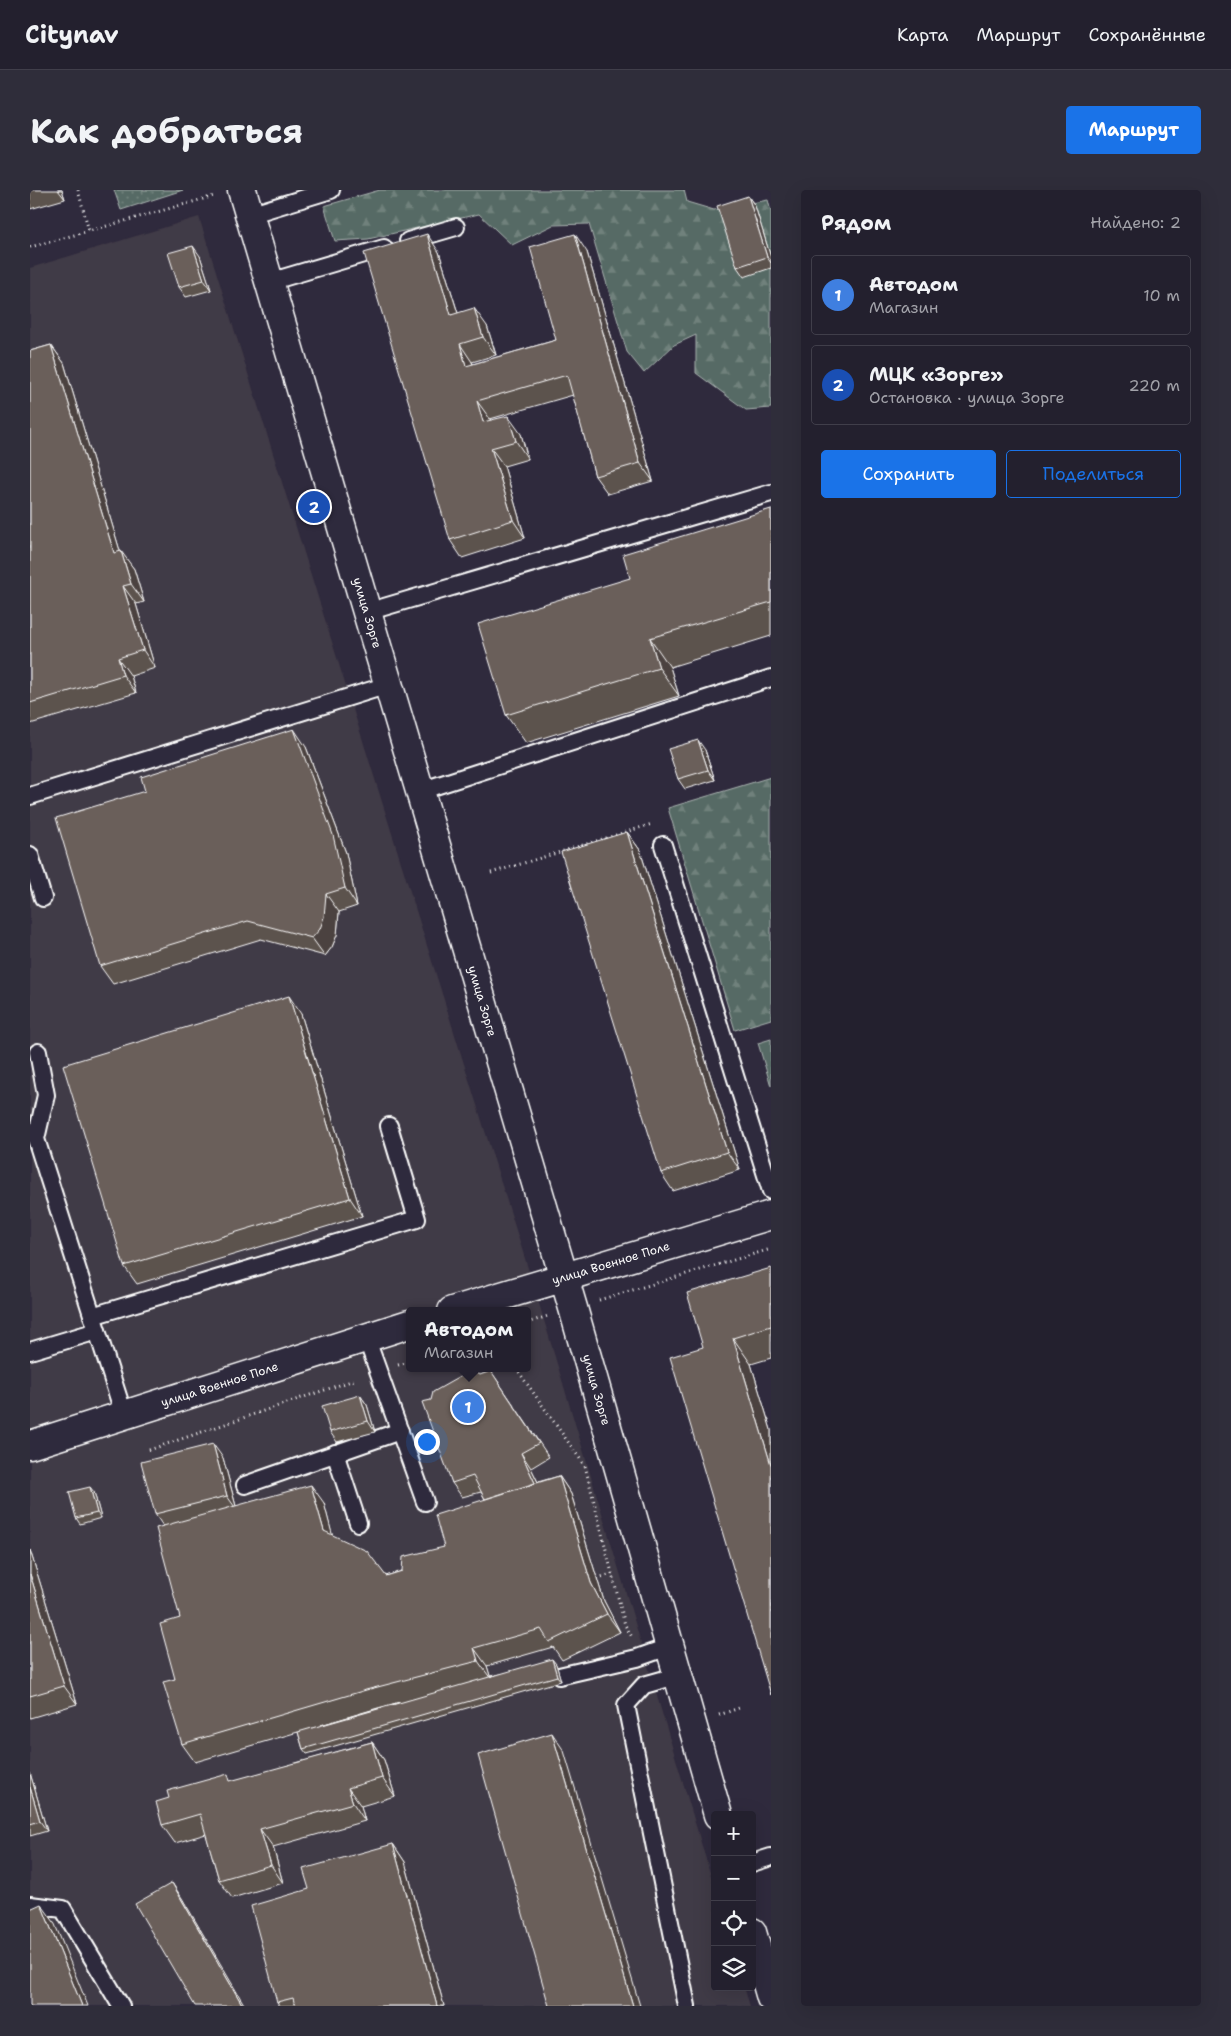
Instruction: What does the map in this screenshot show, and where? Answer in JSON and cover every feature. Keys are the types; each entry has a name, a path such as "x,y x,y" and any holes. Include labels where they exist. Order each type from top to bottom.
{"street":[{"name":"улица Зорге","path":"237,200 269,282 572,1308 676,1676 717,1811"},
{"name":"улица Военное Поле","path":"465,1307 771,1215"},
{"name":"улица Военное Поле","path":"30,1445 406,1325"},
{"path":"756,1946 771,1998"}],"lane":[{"path":"237,200 331,190"},
{"path":"269,282 456,227"},
{"path":"367,612 771,493"},
{"path":"420,791 771,678"},
{"path":"30,796 388,685"},
{"path":"663,845 771,1191"},
{"path":"30,855 43,898"},
{"path":"38,1052 46,1095 36,1139 124,1414"},
{"path":"30,1351 95,1324 416,1219 389,1126"},
{"path":"366,1337 425,1502"},
{"path":"245,1485 400,1431"},
{"path":"335,1453 358,1523"},
{"path":"559,1676 637,1658 668,1647"},
{"path":"676,1676 644,1685 626,1705 687,2006"},
{"path":"756,1862 771,1858"},
{"path":"30,1905 63,1909 121,2006"}],"path":[{"path":"78,190 89,231"},
{"path":"30,247 89,231 237,200"},
{"path":"490,873 657,822 663,845"},
{"path":"531,1322 771,1249"},
{"path":"149,1450 406,1363"},
{"path":"519,1372 585,1466 625,1625"},
{"path":"596,1578 612,1574"}],"shaded area":[{"path":"199,217 537,1297 711,1876 711,1991 745,1991 750,2006 30,2006 30,268"}],"green space":[{"path":"114,190 183,190 121,210"},
{"path":"380,190 684,190 687,202 714,210 768,200 771,212 771,408 746,410 696,373 696,335 674,345 644,373 627,352 589,224 553,225 512,245 479,214 368,239 335,241 324,206"},
{"path":"771,777 771,1019 735,1030 668,808"},
{"path":"771,1039 771,1086 758,1043"}],"building":[{"path":"748,196 767,257 737,267 717,206"},
{"path":"427,234 451,315 474,308 483,337 460,344 466,366 556,340 530,247 575,234 640,463 595,476 567,375 477,401 483,422 508,416 516,441 491,448 513,520 450,540 364,253"},
{"path":"193,246 204,280 179,287 168,253"},
{"path":"51,345 114,553 121,551 131,584 123,586 143,650 118,658 123,675 30,703 30,351"},
{"path":"771,509 771,602 650,638 659,668 506,715 478,624 630,578 623,554"},
{"path":"294,729 333,835 345,888 326,894 324,917 320,929 312,938 248,921 100,966 56,818 145,791 141,777"},
{"path":"698,740 708,770 678,779 668,749"},
{"path":"627,832 727,1152 661,1173 561,852"},
{"path":"289,996 350,1198 124,1266 63,1065"},
{"path":"771,1268 771,1326 733,1338 771,1465 771,1695 670,1357 703,1347 687,1293"},
{"path":"468,1372 475,1372 480,1375 492,1372 539,1443 521,1453 535,1483 485,1499 473,1476 452,1483 422,1402 431,1400 433,1392"},
{"path":"360,1395 368,1421 330,1432 322,1406"},
{"path":"213,1444 227,1496 155,1514 141,1462"},
{"path":"559,1476 591,1583 607,1614 549,1642 541,1629 474,1648 478,1661 366,1690 182,1744 163,1682 175,1679 160,1624 180,1618 156,1528 311,1485 324,1531 367,1551 386,1576 402,1571 403,1557 444,1547 435,1515"},
{"path":"90,1487 97,1513 76,1518 69,1492"},
{"path":"30,1574 64,1686 30,1696"},
{"path":"552,1659 557,1676 303,1749 298,1732"},
{"path":"552,1733 633,2006 549,2006 478,1755"},
{"path":"372,1742 382,1778 348,1788 353,1803 260,1829 271,1865 219,1880 200,1814 162,1825 156,1802 169,1798 167,1791 228,1774 230,1781"},
{"path":"30,1787 40,1821 30,1824"},
{"path":"393,1844 437,2006 295,2006 293,1998 277,2002 251,1906 309,1889 303,1869"},
{"path":"172,1883 243,2006 195,2006 135,1904"},
{"path":"41,1904 82,2006 30,2006 30,1909"}],"place":[{"name":"МЦК «Зорге»","path":"314,507"},
{"name":"Автодом","path":"468,1407"}]}
